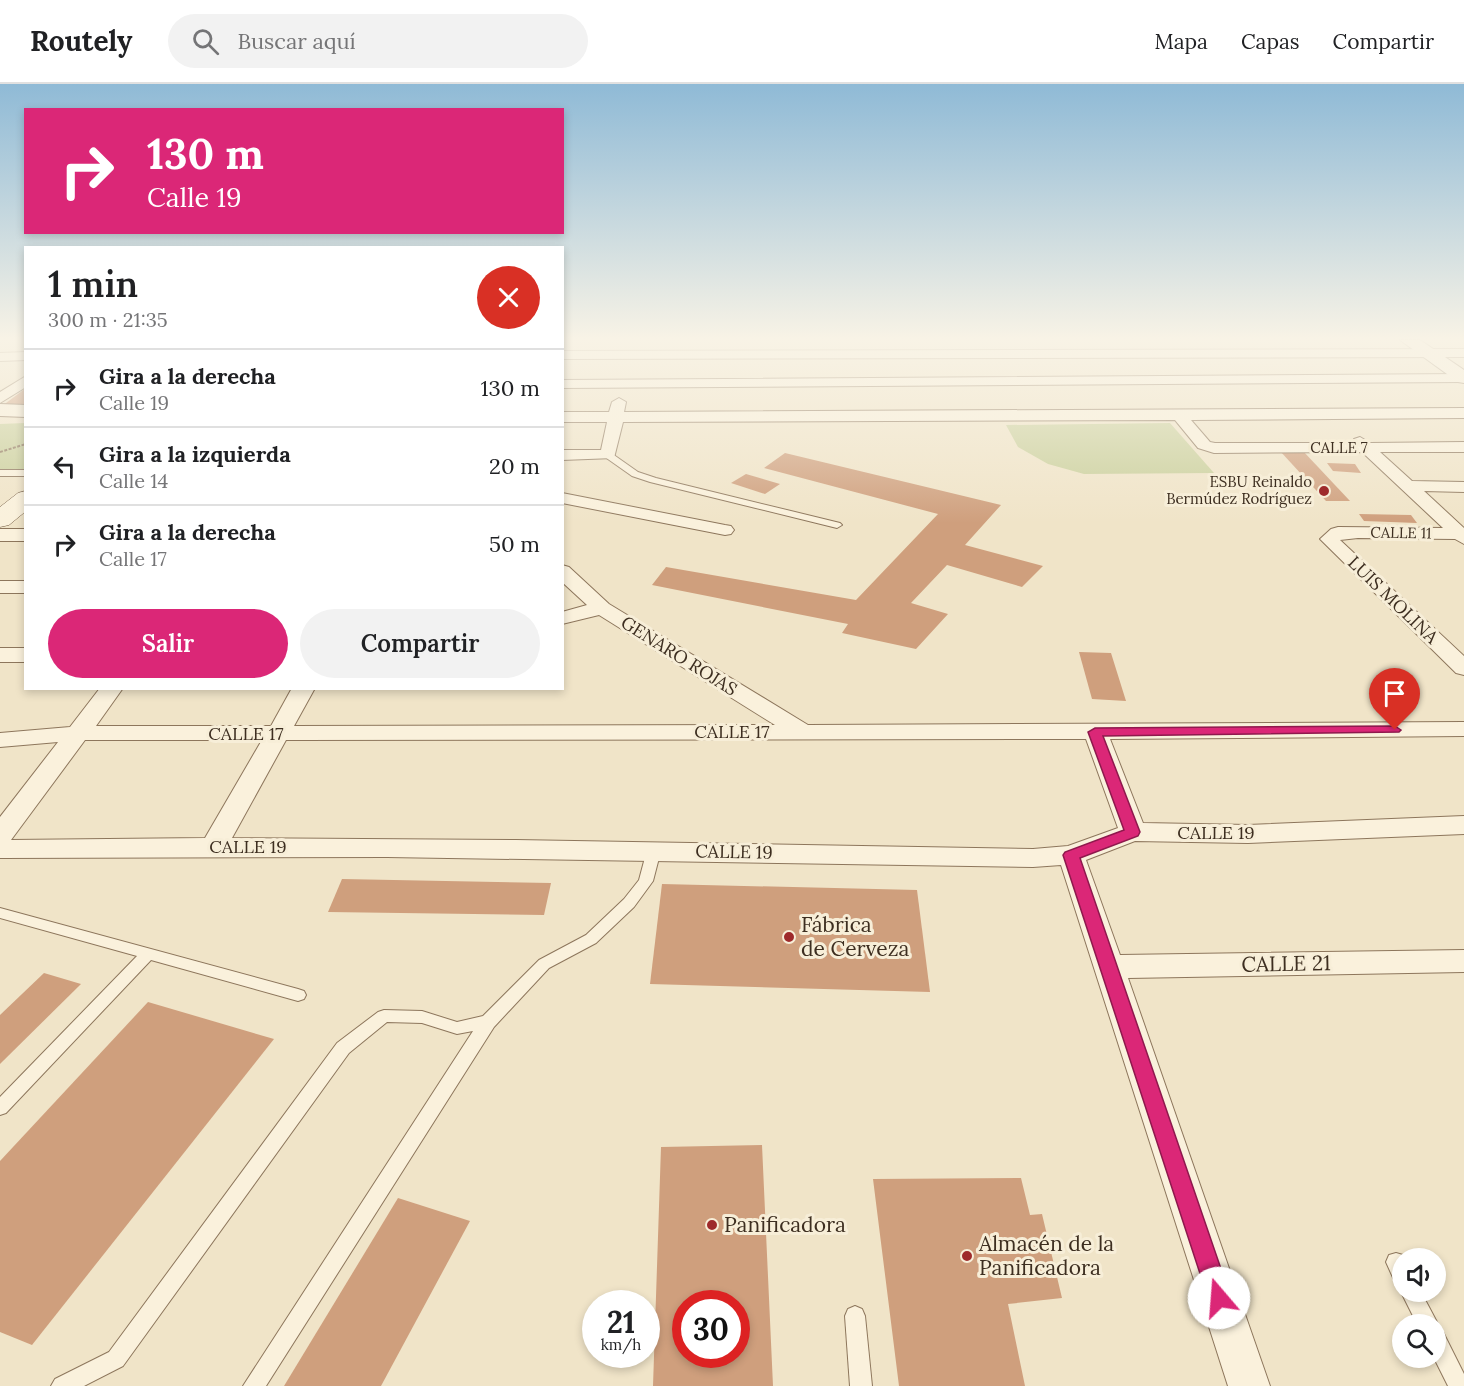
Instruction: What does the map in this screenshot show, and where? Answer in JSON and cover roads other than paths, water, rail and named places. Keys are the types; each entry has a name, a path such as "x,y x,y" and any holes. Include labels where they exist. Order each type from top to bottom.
{"main road":[{"path":"0,520 24,500"}],"street":[{"path":"564,455 608,455 619,401"},
{"path":"564,417 615,417 777,401"},
{"path":"808,401 976,423 1179,415 1464,413"},
{"path":"966,401 976,423"},
{"path":"1143,401 1155,416"},
{"path":"1315,401 1463,535"},
{"path":"0,410 24,411"},
{"name":"CALLE 7","path":"1179,415 1204,445 1214,448 1464,447"},
{"path":"0,419 24,419"},
{"path":"1408,486 1464,487"},
{"path":"564,498 725,530"},
{"name":"CALLE 11","path":"1338,533 1463,535"},
{"name":"LUIS MOLINA","path":"1338,533 1329,539 1464,668"},
{"path":"0,535 24,536"},
{"name":"GENARO ROJAS","path":"564,573 602,608 803,732"},
{"path":"0,587 24,587"},
{"path":"564,618 602,608"},
{"path":"0,655 24,655"},
{"path":"0,836 111,690"},
{"path":"214,846 303,690"},
{"name":"CALLE 17","path":"0,740 79,733 1095,732 1464,729"},
{"path":"1095,732 1133,832"},
{"name":"CALLE 19","path":"0,849 214,846 654,850 1033,858 1071,855 1133,832 1248,834 1464,825"},
{"path":"1071,855 1249,1386"},
{"name":"CALLE 21","path":"1109,967 1464,961"}],"lane":[{"path":"608,455 635,474 653,480 837,525"},
{"path":"0,473 24,473"},
{"path":"0,484 14,473"},
{"path":"254,1386 488,1022 544,964 591,939 629,903 646,881 654,850"},
{"path":"0,912 298,995"},
{"path":"0,1108 149,953"},
{"path":"62,1386 116,1359 343,1048 384,1016 422,1017 457,1028 488,1022"},
{"path":"855,1316 861,1386"},
{"path":"1446,1359 1460,1386"}],"place":[{"name":"ESBU Reinaldo Bermúdez Rodríguez","path":"1324,491"},
{"name":"Fábrica de Cerveza","path":"789,937"},
{"name":"Panificadora","path":"712,1225"},
{"name":"Almacén de la Panificadora","path":"967,1256"}]}
